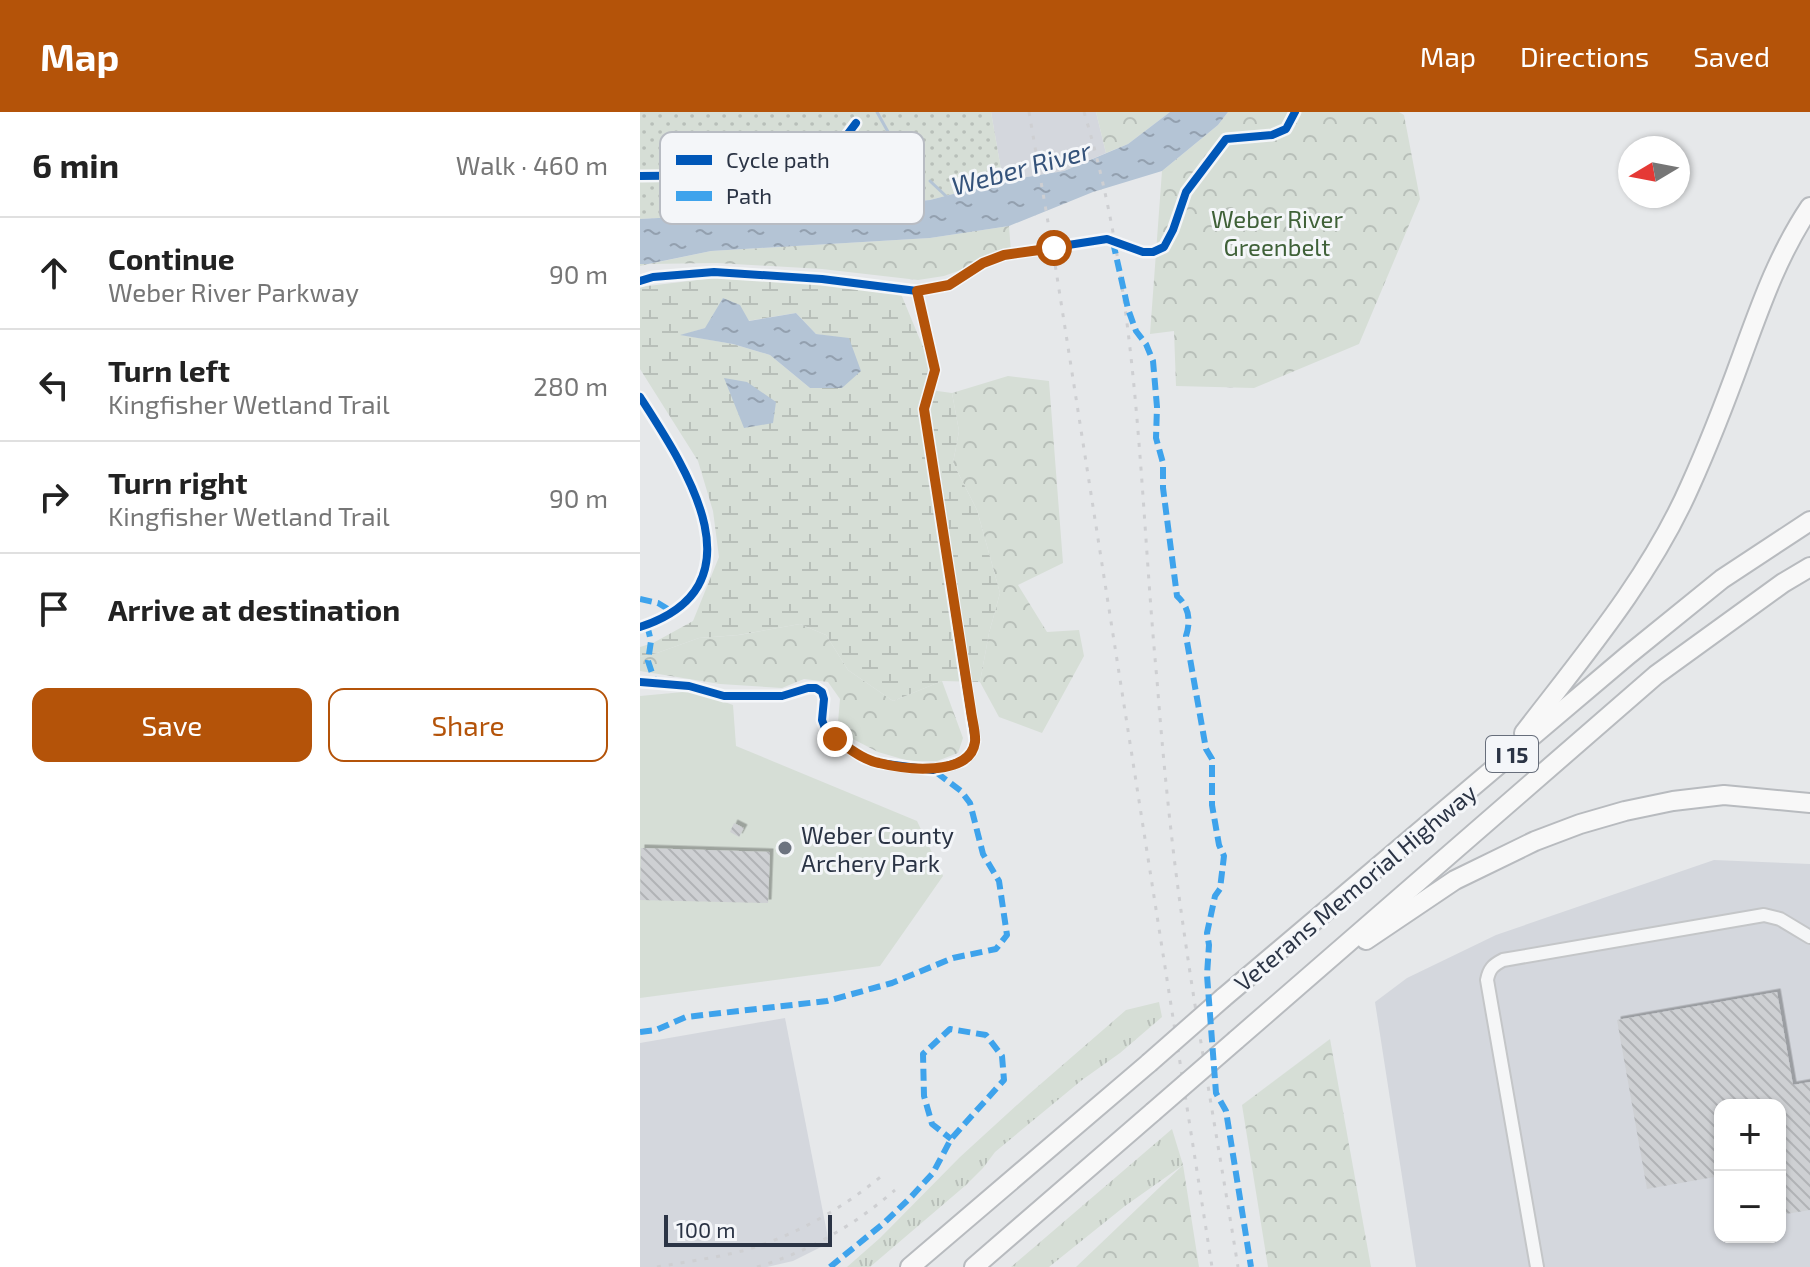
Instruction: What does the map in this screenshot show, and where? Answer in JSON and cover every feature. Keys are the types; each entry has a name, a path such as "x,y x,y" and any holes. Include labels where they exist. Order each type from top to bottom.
{"highway":[{"path":"1500,764 1595,640 1659,545 1689,488 1787,244 1810,207"},
{"name":"Veterans Memorial Highway","path":"910,1267 1627,656 1722,579 1810,521"},
{"name":"Veterans Memorial Highway","path":"974,1267 1656,675 1783,583 1810,567"},
{"path":"1298,987 1455,880 1535,841 1580,824 1625,811 1724,795 1810,803"}],"lane":[{"path":"1537,1267 1487,980 1492,967 1503,960 1764,915 1780,919 1810,937"}],"shaded area":[{"path":"991,112 1096,112 1106,153 1064,171 1003,181"},
{"path":"1714,860 1810,864 1810,1267 1416,1267 1375,1002 1407,978 1496,935"},
{"path":"785,1018 829,1243 793,1261 767,1267 640,1267 640,1043"}],"green space":[{"path":"640,112 991,112 1003,181 924,201 924,132 660,132 660,218 640,219"},
{"path":"1096,112 1170,112 1128,144 1106,153"},
{"name":"Weber River Greenbelt","path":"1228,112 1399,112 1404,115 1420,199 1359,344 1254,388 1176,386 1174,331 1150,334 1162,171 1218,125"},
{"path":"1009,226 1011,252 944,276 918,280 822,269 717,263 649,264 711,251 930,238"},
{"path":"730,276 901,294 933,371 930,390 952,393 959,431 953,463 977,510 1000,593 980,682 942,681 893,701 848,670 826,635 800,624 699,638 640,657 640,647 693,621 719,557 713,511 698,461 640,369 640,287","holes":["796,313 816,334 848,339 810,388 770,355 733,344 682,335 705,328"]},
{"path":"1008,376 1049,381 1063,563 1018,585 1047,632 1079,630 1084,656 1042,733 999,717 980,682 1000,593 977,510 953,463 959,431 952,393"},
{"path":"800,624 826,635 848,670 893,701 942,681 963,738 958,753 937,761 909,761 878,752 851,738 838,722 840,699 828,682 804,679 782,688 720,684 640,671 640,657 699,638 739,635"},
{"name":"Weber County Archery Park","path":"694,691 733,705 736,746 917,821 943,876 880,966 640,998 640,696"},
{"path":"1159,1002 1162,1017 995,1152 966,1185 870,1267 847,1267 960,1157 1126,1010"},
{"path":"1330,1039 1371,1267 1268,1267 1242,1105"},
{"path":"1172,1129 1183,1165 1125,1206 1049,1267 1011,1267"},
{"path":"1183,1165 1199,1267 1076,1267"}],"water":[{"path":"1170,112 1228,112 1218,125 1162,171 1093,192 1009,226 930,238 711,251 640,264 640,219 660,218 660,224 924,224 924,201 1003,181 1064,171 1128,144"},
{"path":"723,298 740,305 749,321 796,313 816,334 849,338 861,371 842,388 810,388 770,355 733,344 680,335 705,328"},
{"path":"724,378 747,382 776,402 773,423 744,428"}],"building":[{"path":"734,823 744,828 739,837 730,832"},
{"path":"641,848 770,852 768,903 640,900"},
{"path":"1777,992 1793,1085 1810,1082 1810,1210 1786,1214 1786,1099 1714,1099 1714,1177 1647,1189 1617,1020"}],"waterway":[{"path":"877,112 888,132"},
{"name":"Weber River","path":"930,181 947,197"}],"railway":[{"path":"1029,112 1212,1267"},
{"path":"1084,112 1102,181 1127,323 1173,849 1238,1267"},
{"path":"657,1267 742,1251 781,1238 835,1210 884,1174"},
{"path":"757,1267 794,1254 830,1236 864,1215 895,1190"}],"marked path":[{"path":"1113,242 1128,309 1153,361 1156,438 1163,463 1163,488 1177,596 1188,614 1186,636 1206,749 1212,759 1212,805 1224,856 1220,889 1215,896 1207,933 1216,1093 1226,1111 1251,1267"},
{"path":"640,599 658,603 673,612"},
{"path":"647,625 651,641 648,661 655,682"},
{"path":"640,1032 656,1030 686,1017 827,1001 892,983 953,958 996,949 1007,935 999,881 983,854 970,803 961,791 933,770"},
{"path":"830,1267 911,1197 933,1173 951,1139 1004,1080 1002,1056 986,1035 950,1029 923,1054 924,1096 932,1124 951,1139"}],"cycle path":[{"path":"640,281 653,277 714,272 822,279 917,291 949,285 983,263 1004,255 1107,239 1143,252 1153,252 1164,247 1186,192 1226,139 1272,135 1286,129 1295,112"},
{"path":"849,132 856,123"},
{"path":"640,176 660,176"},
{"path":"640,682 689,686 724,696 782,696 816,688 822,692 824,699 822,720 825,728 835,739 864,758 879,763 933,770 963,761 972,751 975,741 924,409 935,370 917,291"},
{"path":"640,397 677,457 693,490 704,523 707,555 699,584 678,608 640,627"}],"place":[{"name":"Weber County Archery Park","path":"785,848"}],"route":[{"path":"835,739 864,758 879,763 933,770 963,761 972,751 975,741 971,711 924,409 935,370 917,291 949,285 983,263 1004,255 1054,248"}]}
